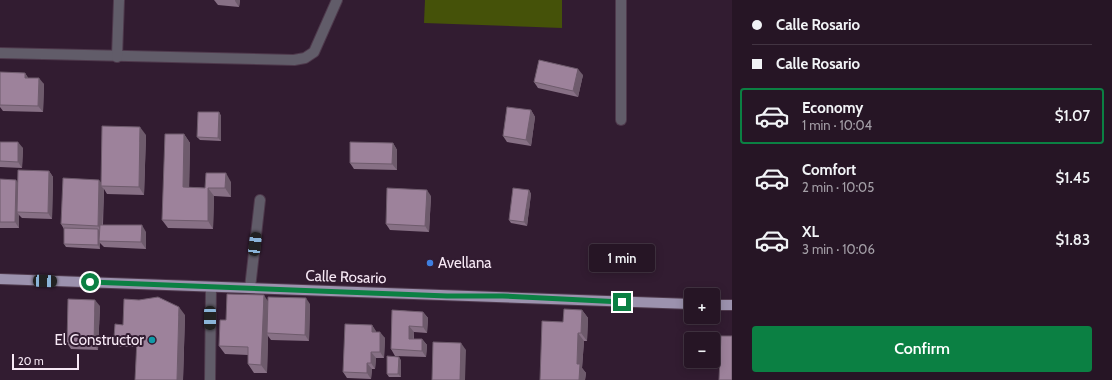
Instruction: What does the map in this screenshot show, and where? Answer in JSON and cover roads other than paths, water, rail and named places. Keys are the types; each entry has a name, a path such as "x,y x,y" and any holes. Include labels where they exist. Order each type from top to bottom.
{"main road":[{"name":"Calle Rosario","path":"0,279 684,304"},
{"path":"720,305 732,305"}],"street":[{"path":"117,57 119,0"},
{"path":"0,53 117,57 294,60 305,58 314,52 337,0"},
{"path":"621,0 621,120"},
{"path":"250,288 260,200"},
{"path":"210,380 211,287"}],"place":[{"name":"Avellana","path":"430,263"},
{"name":"El Constructor","path":"152,340"}]}
